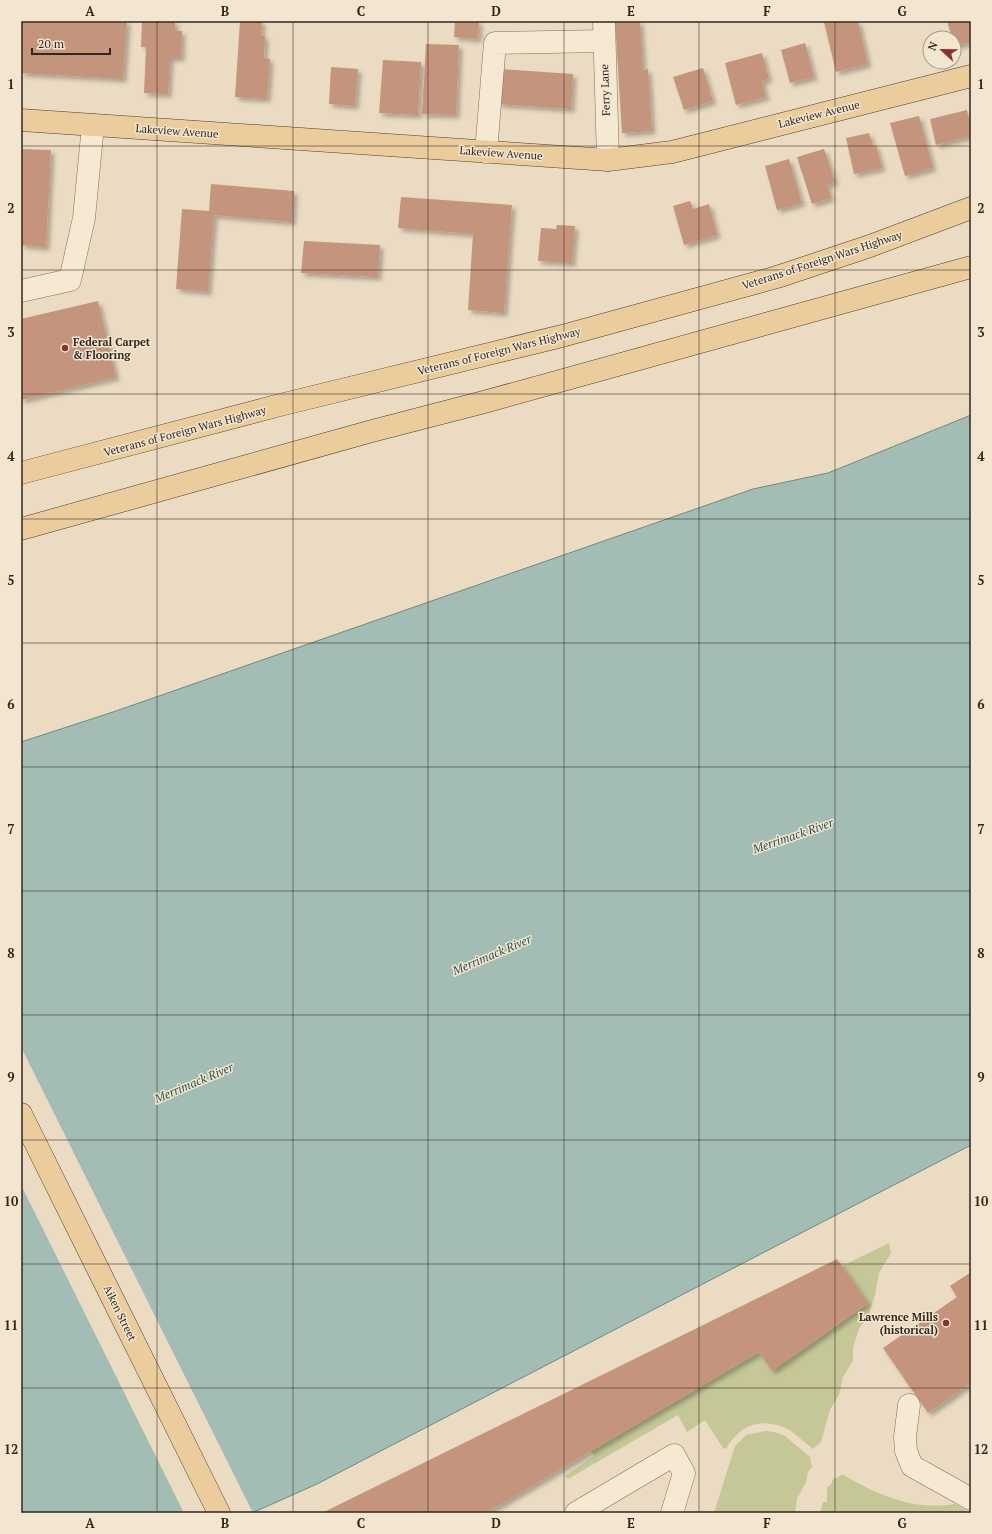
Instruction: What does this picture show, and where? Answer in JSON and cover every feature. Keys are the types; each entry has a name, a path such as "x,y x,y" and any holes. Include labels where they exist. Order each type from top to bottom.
{"main road":[{"name":"Lakeview Avenue","path":"21,120 608,160 672,152 971,76"},
{"name":"Veterans of Foreign Wars Highway","path":"21,473 280,405 562,336 777,277 870,246 971,208"},
{"path":"21,529 971,267"},
{"name":"Aiken Street","path":"21,1114 219,1513"}],"street":[{"path":"486,152 495,43 604,31"},
{"name":"Ferry Lane","path":"604,31 608,160"},
{"path":"21,291 70,280 84,218 93,125"},
{"path":"909,1405 905,1437 906,1451 912,1466 971,1499"},
{"path":"576,1513 674,1455 684,1473 672,1513"}],"green space":[{"path":"889,1243 891,1253 879,1273 875,1295 868,1317 860,1327 856,1338 853,1349 853,1361 843,1377 839,1395 830,1410 821,1442 813,1449 789,1430 780,1426 762,1423 745,1428 731,1440 726,1449 723,1448 705,1420 687,1432 678,1415 568,1479 565,1476 594,1456 591,1451 759,1352 772,1370 867,1304 842,1266"},
{"path":"765,1431 774,1432 785,1436 810,1457 812,1467 808,1472 806,1482 797,1499 795,1513 714,1513 735,1446 746,1435"},
{"path":"842,1474 869,1489 896,1500 925,1505 940,1506 955,1504 971,1513 820,1513 823,1502 827,1502 827,1488 832,1483 833,1478 837,1478"}],"water":[{"name":"Merrimack River","path":"971,415 971,1145 317,1484 252,1513 21,1513 21,742 113,712 753,489 828,473"}],"pier":[{"path":"21,1047 253,1513 184,1513 21,1185"}],"building":[{"path":"21,21 127,21 123,79 21,73"},
{"path":"142,21 175,21 175,31 182,31 181,58 170,58 168,94 144,93 146,47 141,47"},
{"path":"240,21 262,21 261,36 265,36 264,58 270,59 267,99 235,97"},
{"path":"455,21 479,21 478,39 454,37"},
{"path":"615,21 640,21 643,70 648,69 652,131 622,133"},
{"path":"858,21 868,64 836,72 824,22"},
{"path":"947,21 971,21 971,42 962,44 962,30 950,30"},
{"path":"805,43 814,77 790,83 781,50"},
{"path":"426,44 459,45 456,115 422,114"},
{"path":"762,53 769,79 762,81 766,97 736,105 725,63"},
{"path":"383,60 421,62 418,115 379,113"},
{"path":"331,67 358,69 355,106 329,104"},
{"path":"703,68 713,101 684,110 673,77"},
{"path":"500,69 573,74 571,109 498,104"},
{"path":"967,110 971,136 936,145 930,119"},
{"path":"919,116 933,168 905,176 890,123"},
{"path":"869,133 873,146 876,145 882,168 854,174 846,138"},
{"path":"21,149 51,150 46,247 21,245"},
{"path":"824,149 835,182 827,185 831,198 812,204 797,157"},
{"path":"789,159 802,203 777,210 765,166"},
{"path":"211,184 294,191 292,222 214,215 208,292 176,289 182,209 209,211"},
{"path":"401,197 512,205 504,313 468,310 473,234 398,228"},
{"path":"690,201 693,209 709,204 717,235 684,245 673,206"},
{"path":"557,225 575,226 572,263 538,261 541,228 556,229"},
{"path":"304,241 380,245 378,277 301,273"},
{"name":"Federal Carpet & Flooring","path":"98,301 116,377 21,400 21,319"},
{"path":"837,1259 868,1303 772,1371 759,1352 486,1513 322,1513"},
{"name":"Lawrence Mills (historical)","path":"971,1272 971,1383 928,1413 883,1348 957,1297 950,1286"}],"place":[{"name":"Federal Carpet & Flooring","path":"65,348"},
{"name":"Lawrence Mills (historical)","path":"946,1323"}]}
